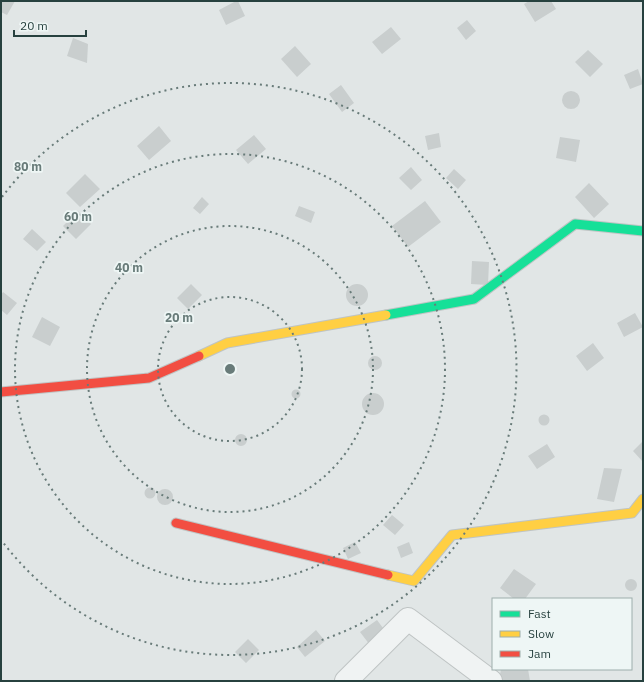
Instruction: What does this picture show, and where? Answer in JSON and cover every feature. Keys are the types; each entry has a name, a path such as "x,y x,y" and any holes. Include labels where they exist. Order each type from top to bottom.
{"street":[{"path":"1,392 149,378 227,343 474,299 575,224 643,231"},
{"path":"176,523 414,581 452,535 632,513 643,499"},
{"path":"346,681 408,619 490,681"}],"building":[{"path":"1,1 15,1 7,15 1,12"},
{"path":"238,1 245,16 226,25 219,10"},
{"path":"529,1 551,1 556,9 535,22 524,4"},
{"path":"467,20 476,31 466,40 457,28"},
{"path":"391,27 401,39 382,54 372,42"},
{"path":"73,38 88,44 87,63 67,56"},
{"path":"295,46 311,64 297,77 281,59"},
{"path":"588,50 603,64 590,77 575,62"},
{"path":"638,69 643,84 630,89 624,75"},
{"path":"341,85 354,103 342,112 329,94"},
{"path":"571,91 577,94 580,100 577,106 571,109 565,106 562,100 565,94"},
{"path":"159,126 171,141 149,160 137,146"},
{"path":"439,133 441,147 428,150 425,136"},
{"path":"254,135 266,149 248,164 236,150"},
{"path":"560,137 580,140 576,162 556,158"},
{"path":"411,167 422,180 411,190 399,178"},
{"path":"454,169 466,180 458,189 446,178"},
{"path":"85,174 100,189 80,207 66,193"},
{"path":"589,183 609,204 594,218 575,197"},
{"path":"202,197 209,204 200,214 193,208"},
{"path":"425,201 441,222 408,247 392,226"},
{"path":"299,206 315,212 311,223 295,216"},
{"path":"78,211 91,224 76,239 63,226"},
{"path":"32,229 46,242 37,251 23,239"},
{"path":"472,261 489,262 488,285 471,284"},
{"path":"191,284 202,295 188,309 177,298"},
{"path":"353,284 361,284 368,291 368,299 361,306 353,306 346,299 346,291"},
{"path":"3,292 17,303 7,315 1,310 1,295"},
{"path":"635,313 643,327 624,337 617,323"},
{"path":"42,317 60,327 50,346 32,337"},
{"path":"593,343 604,358 587,371 576,356"},
{"path":"375,356 380,358 382,363 380,368 375,370 370,368 368,363 370,358"},
{"path":"294,390 298,390 300,394 298,398 294,398 292,396 292,392"},
{"path":"369,393 377,393 384,400 384,408 377,415 369,415 362,408 362,400"},
{"path":"542,415 546,415 548,416 548,424 542,425 539,422 539,418"},
{"path":"239,434 243,434 247,440 243,446 239,446 235,442 235,438"},
{"path":"643,441 643,462 633,451"},
{"path":"547,444 555,457 537,469 528,456"},
{"path":"604,468 622,469 614,502 597,499"},
{"path":"148,488 152,488 154,489 154,497 148,498 145,495 145,491"},
{"path":"165,489 172,494 173,497 168,504 165,505 158,500 157,497 162,490"},
{"path":"392,515 404,525 395,535 383,525"},
{"path":"355,542 361,553 348,559 343,548"},
{"path":"409,542 413,553 401,558 397,547"},
{"path":"514,569 536,584 526,598 513,598 500,588"},
{"path":"633,579 636,580 636,590 629,591 626,590 625,583 626,580"},
{"path":"377,620 389,636 373,649 360,632"},
{"path":"316,630 325,641 305,657 297,647"},
{"path":"248,639 259,650 246,663 235,652"},
{"path":"501,670 528,670 530,681 499,681"}],"traffic: fast":[{"path":"386,315 474,299 575,224 643,231"}],"traffic: slow":[{"path":"199,356 227,343 386,315"},
{"path":"388,575 414,581 452,535 632,513 643,499"}],"traffic: jam":[{"path":"1,392 149,378 199,356"},
{"path":"176,523 388,575"}]}
